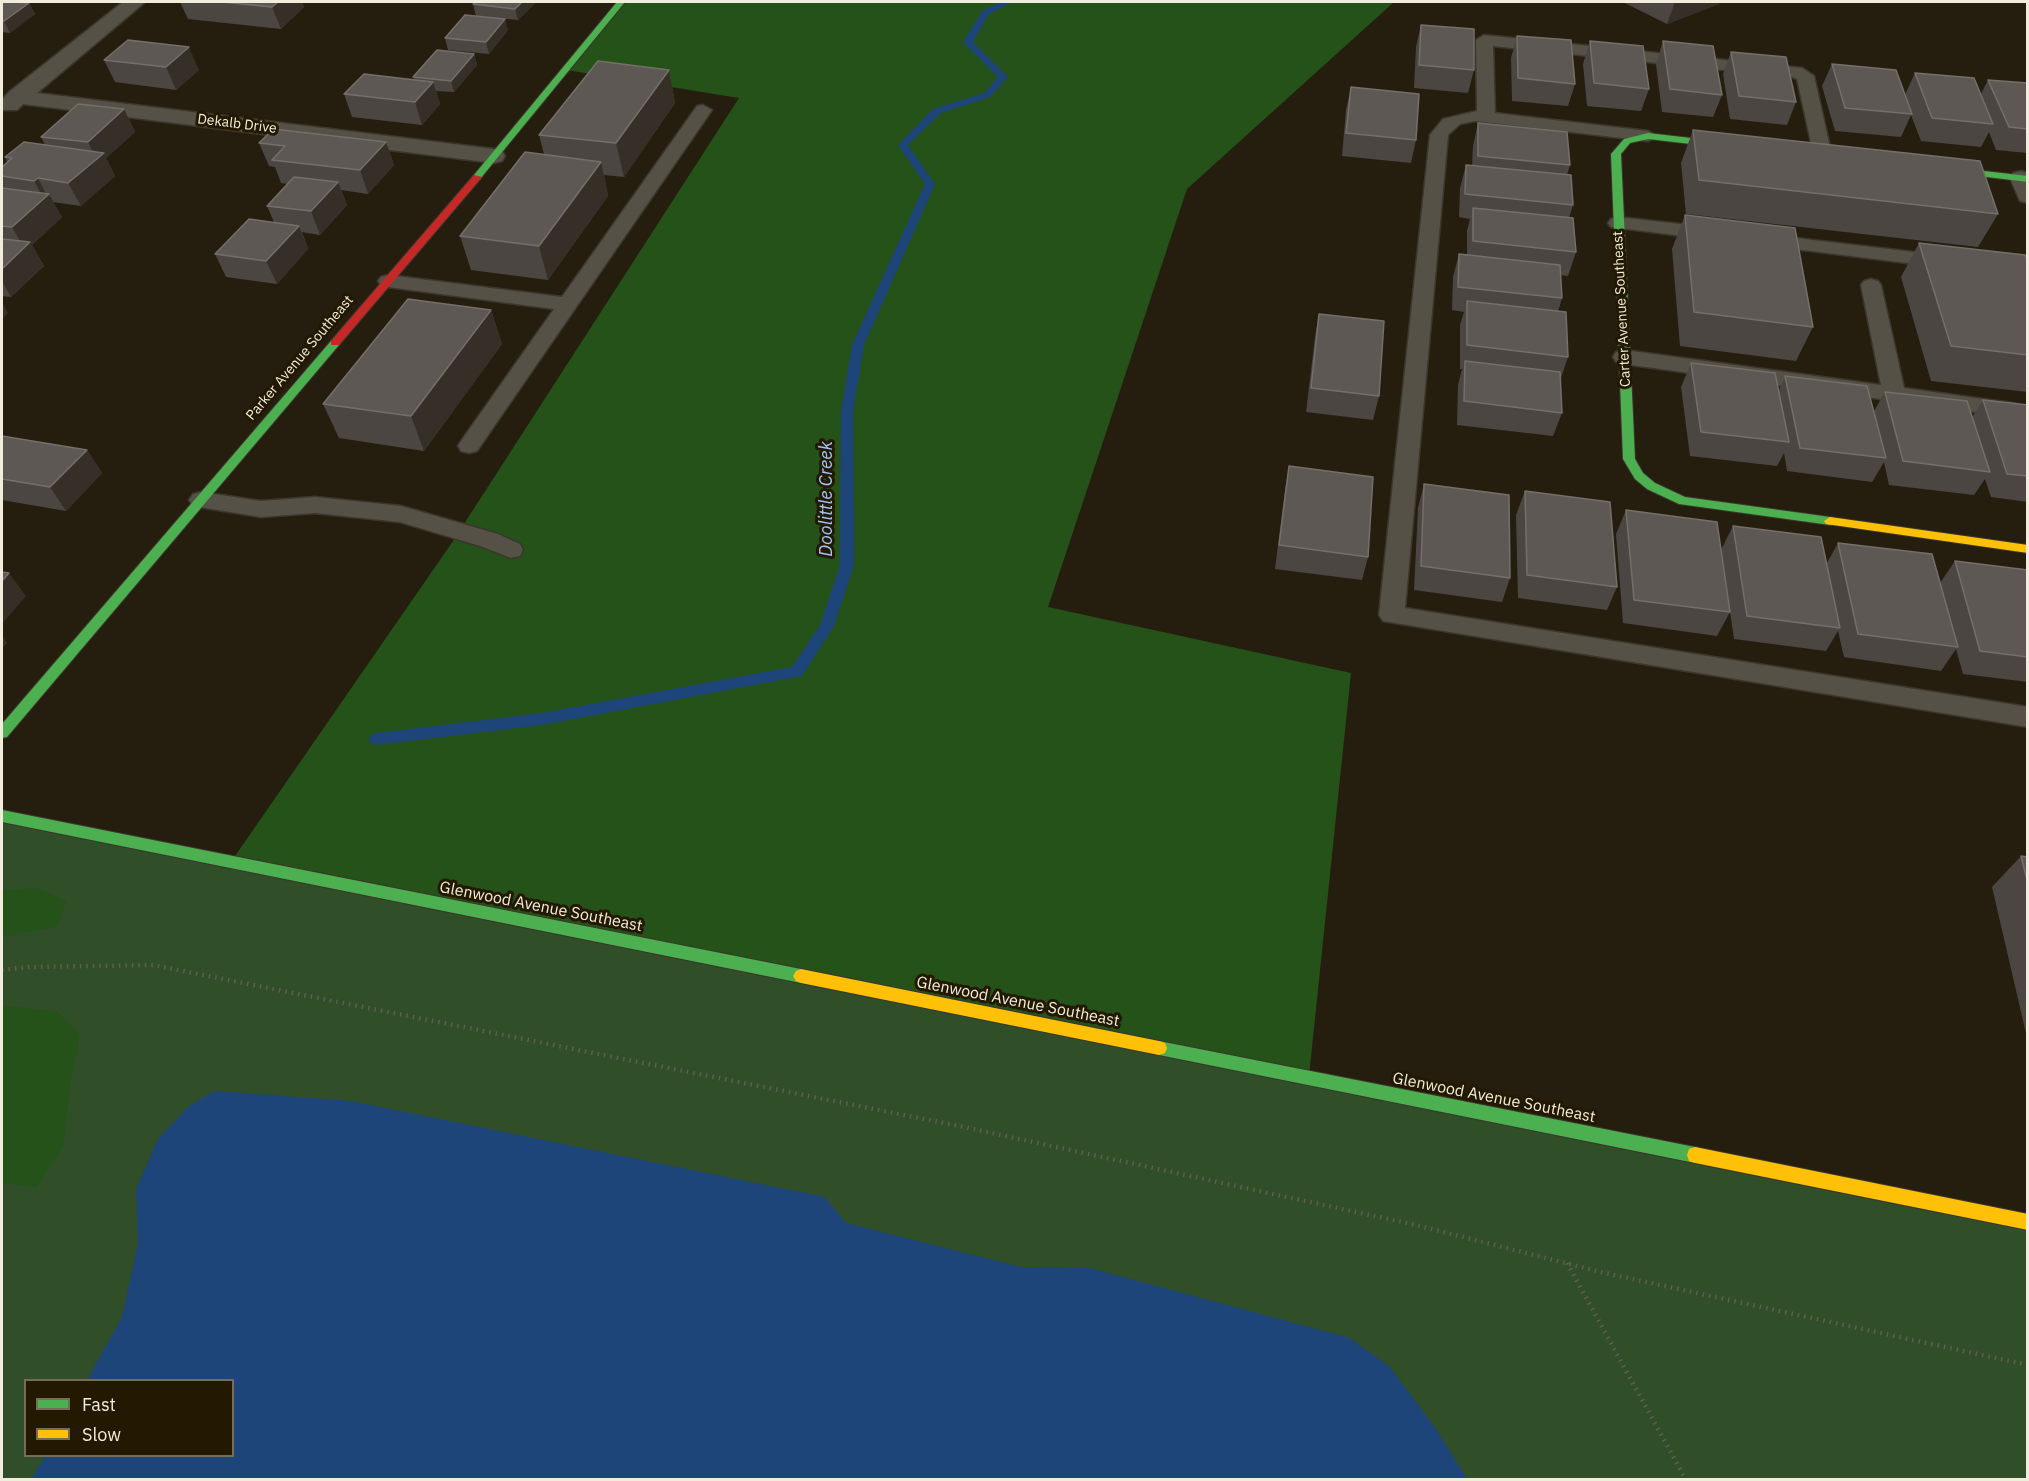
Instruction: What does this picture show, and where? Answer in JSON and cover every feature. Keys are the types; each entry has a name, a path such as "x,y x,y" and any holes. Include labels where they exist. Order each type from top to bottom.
{"street":[{"path":"9,105 135,2"},
{"name":"Parker Avenue Southeast","path":"2,733 494,156 621,2"},
{"name":"Dekalb Drive","path":"9,105 494,156"},
{"name":"Carter Avenue Southeast","path":"1753,148 1648,136 1627,141 1616,154 1629,459 1639,478 1656,491 1683,501 2028,549"},
{"path":"1928,168 2025,184"},
{"name":"Glenwood Avenue Southeast","path":"2,816 2028,1222"}],"lane":[{"path":"1486,117 1484,40 1796,72 1805,76 1823,156"},
{"path":"469,446 703,110"},
{"path":"1648,136 1486,117 1455,119 1443,126 1438,135 1392,615 2028,717"},
{"path":"1618,223 1962,264"},
{"path":"388,281 567,304"},
{"path":"1871,285 1894,394"},
{"path":"1624,357 2012,410"},
{"path":"201,500 261,509 315,505 401,514 489,540 512,550"}],"path":[{"path":"2,970 29,967 153,965 964,1127 1416,1226 1567,1263 2028,1365"},
{"path":"1567,1263 1686,1479"}],"green space":[{"path":"626,2 1394,2 1187,189 1048,607 1351,673 1309,1076 233,859 451,544 739,98 566,70"},
{"path":"2,812 407,897 2027,1222 2027,1479 2,1480"},
{"path":"38,888 66,901 58,926 2,937 2,890"},
{"path":"2,1006 57,1011 80,1036 71,1080 63,1146 37,1187 2,1183"}],"water":[{"path":"214,1091 351,1101 825,1197 846,1223 1021,1267 1090,1268 1350,1338 1390,1367 1436,1429 1467,1479 31,1479 44,1457 234,1457 234,1379 88,1379 122,1317 138,1243 136,1189 158,1139 188,1107"}],"building":[{"path":"2,2 29,3 2,21"},
{"path":"222,2 278,2 272,7"},
{"path":"476,2 522,2 515,9 473,4"},
{"path":"465,15 505,19 486,42 445,38"},
{"path":"1421,25 1474,29 1474,70 1419,65"},
{"path":"1517,36 1571,40 1575,84 1518,78"},
{"path":"128,40 189,47 166,67 104,60"},
{"path":"1590,41 1643,46 1649,89 1594,83"},
{"path":"1663,41 1713,46 1722,95 1670,89"},
{"path":"437,50 474,54 451,81 413,77"},
{"path":"1731,52 1786,57 1796,102 1739,96"},
{"path":"598,61 669,70 616,143 539,135"},
{"path":"1832,64 1896,70 1912,114 1845,108"},
{"path":"1915,73 1974,78 1993,124 1932,118"},
{"path":"364,74 433,82 415,102 344,94"},
{"path":"1988,80 2028,83 2028,129 2009,127"},
{"path":"1351,87 1419,94 1416,140 1346,133"},
{"path":"78,104 124,109 88,142 41,137"},
{"path":"1478,123 1567,132 1570,165 1478,156"},
{"path":"273,129 386,142 360,170 272,160 285,146 259,143"},
{"path":"1693,130 1980,161 1998,214 1699,180"},
{"path":"24,142 104,153 68,183 38,178 34,181 2,176 2,167 12,158 5,157"},
{"path":"525,152 601,162 539,246 460,236"},
{"path":"1466,165 1571,175 1573,205 1465,194"},
{"path":"294,177 338,182 311,211 267,206"},
{"path":"2,188 49,194 12,227 2,226"},
{"path":"1473,208 1573,218 1576,252 1473,241"},
{"path":"1685,215 1795,228 1813,327 1694,312"},
{"path":"249,219 299,226 266,261 215,254"},
{"path":"2,239 30,242 2,269"},
{"path":"1919,243 2025,255 2028,260 2028,355 1951,346"},
{"path":"1459,254 1560,265 1562,298 1458,287"},
{"path":"408,299 491,310 411,416 323,404"},
{"path":"1467,301 1566,312 1568,357 1467,345"},
{"path":"1319,314 1384,321 1379,396 1311,388"},
{"path":"1465,361 1560,372 1562,413 1464,401"},
{"path":"1691,363 1775,373 1789,442 1701,432"},
{"path":"1785,376 1867,386 1886,458 1800,448"},
{"path":"1885,392 1967,401 1990,472 1903,461"},
{"path":"1983,400 2028,405 2028,476 2007,474"},
{"path":"2,436 87,450 50,487 2,479"},
{"path":"1289,466 1373,477 1368,557 1279,545"},
{"path":"1424,484 1509,495 1510,578 1421,566"},
{"path":"1525,491 1610,502 1617,587 1527,575"},
{"path":"1626,510 1717,522 1730,612 1634,600"},
{"path":"1733,526 1821,537 1840,628 1747,616"},
{"path":"1838,543 1932,554 1958,647 1858,634"},
{"path":"1955,561 2028,570 2028,657 1980,651"},
{"path":"2,572 9,573 2,581"},
{"path":"2021,856 2028,857 2028,884"}],"waterway":[{"name":"Doolittle Creek","path":"376,739 542,719 797,672 827,626 847,565 847,411 858,345 930,184 903,145 937,111 987,95 1003,77 968,42 986,12 1007,2"}],"traffic: fast":[{"path":"477,177 621,2"},
{"path":"1734,146 1648,136 1627,141 1616,154 1629,459 1639,476 1651,486 1683,501 1830,521"},
{"path":"1940,169 2028,179"},
{"path":"2,733 335,343"},
{"path":"2,816 801,976"},
{"path":"1159,1048 1695,1155"}],"traffic: slow":[{"path":"1830,521 2028,549"},
{"path":"801,976 1159,1048"},
{"path":"1695,1155 2028,1222"}],"traffic: jam":[{"path":"335,343 477,177"}]}
